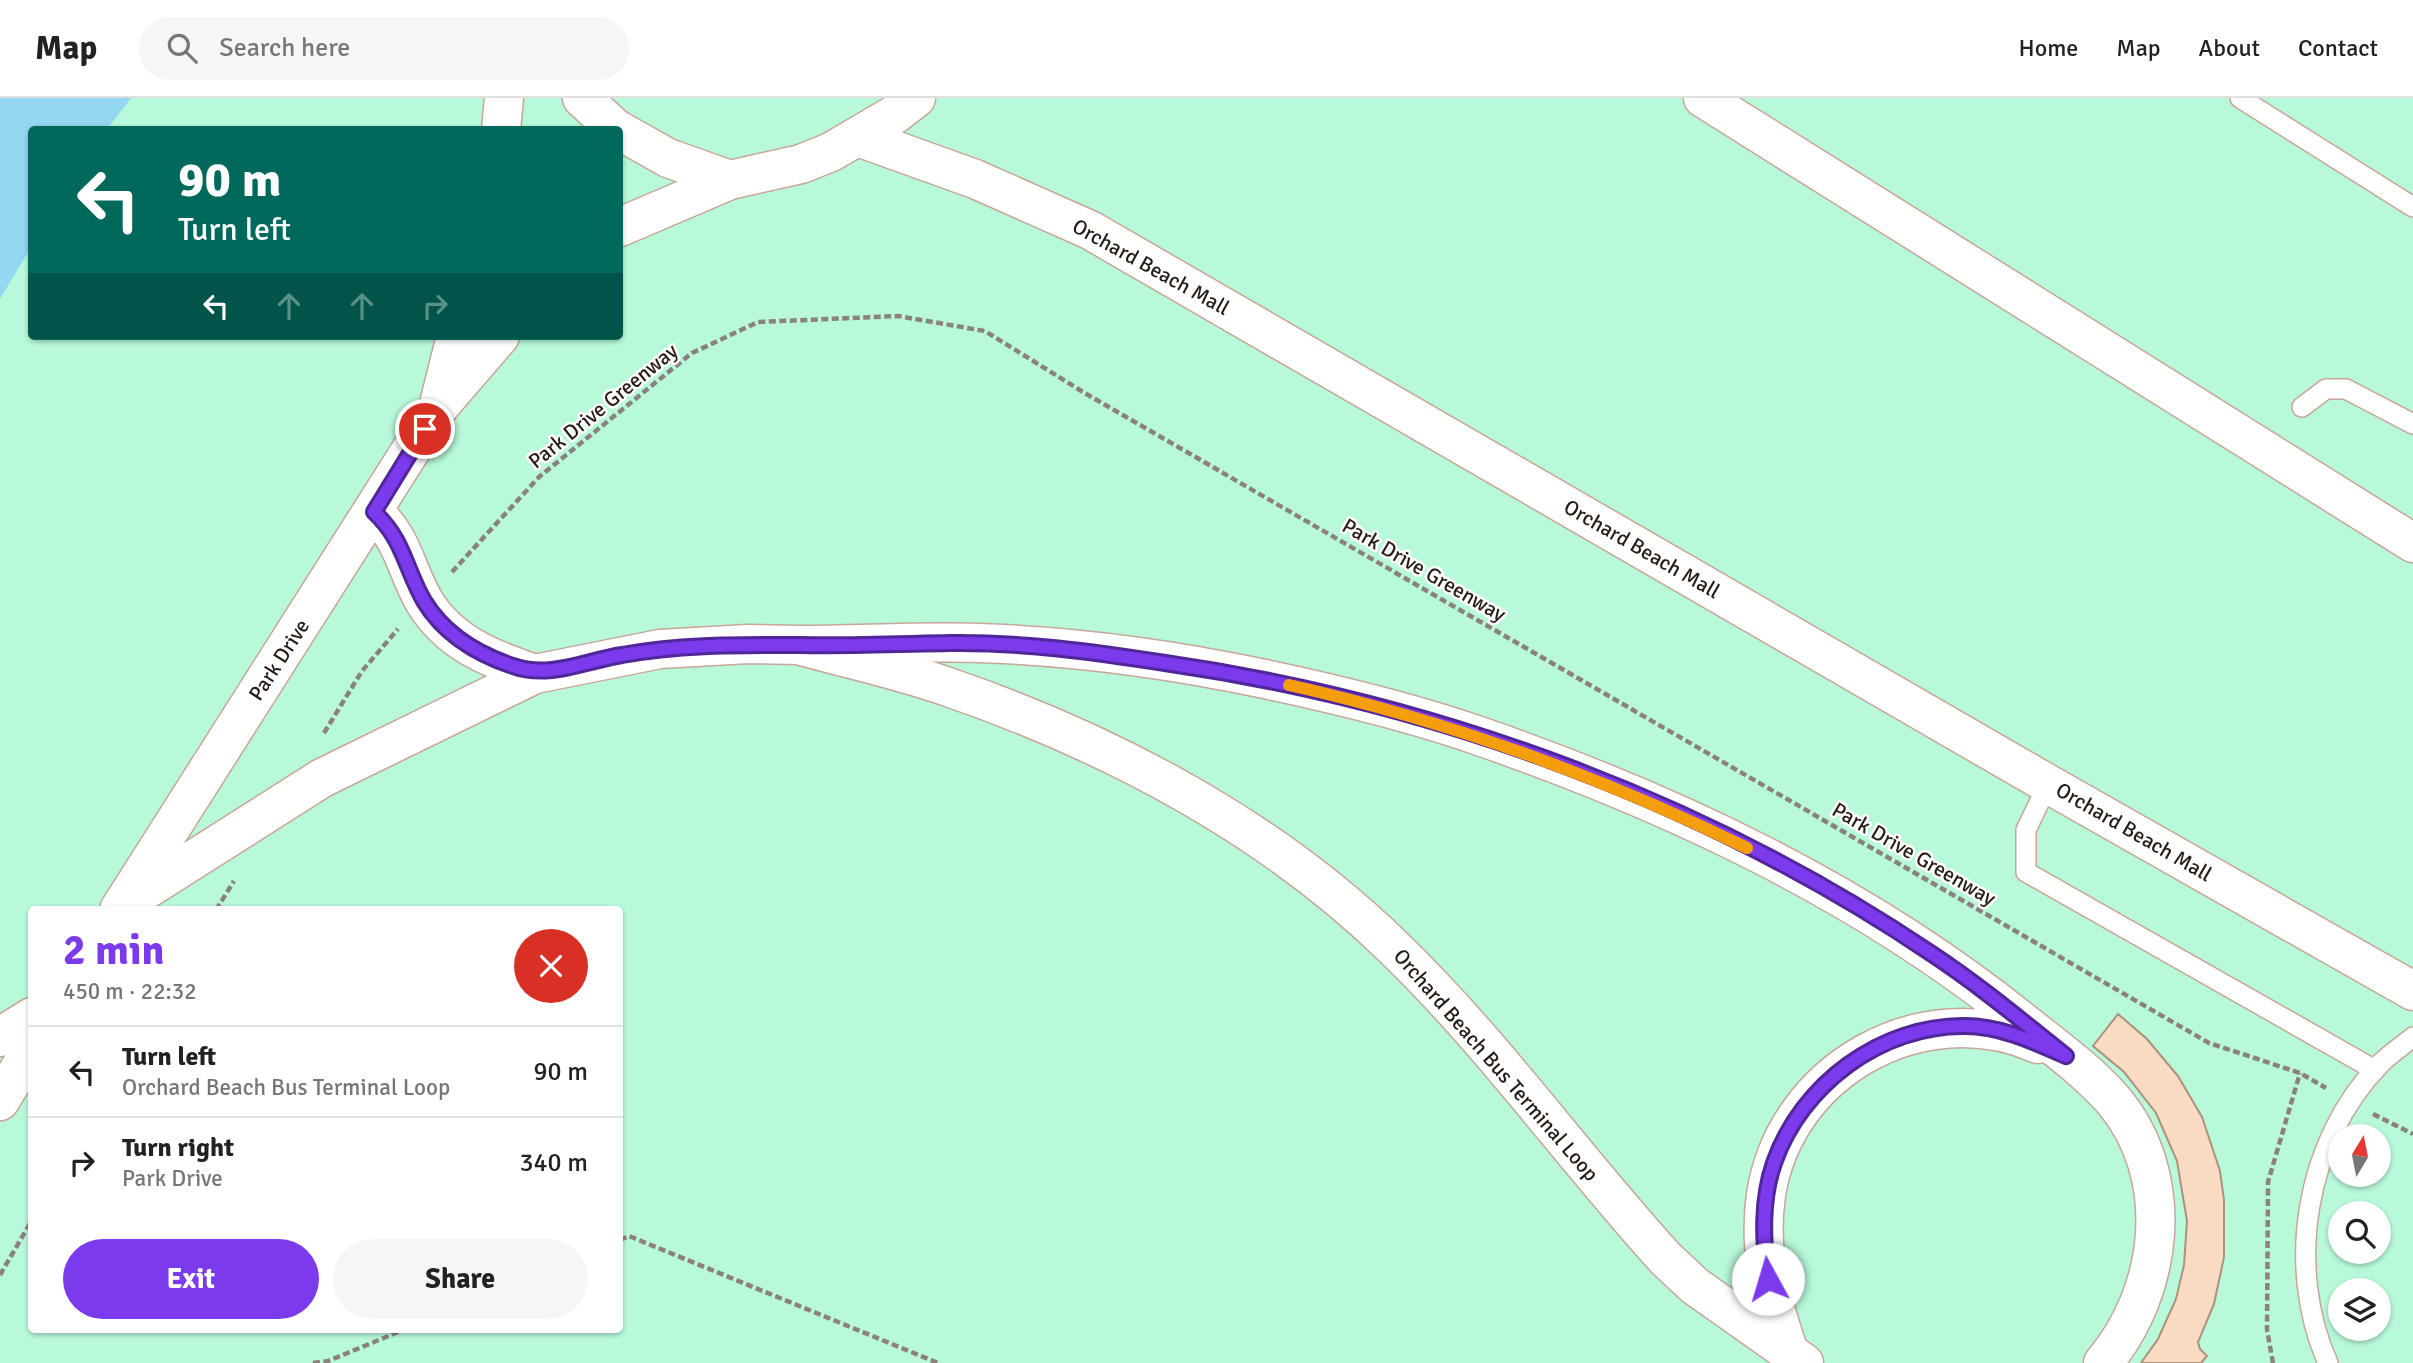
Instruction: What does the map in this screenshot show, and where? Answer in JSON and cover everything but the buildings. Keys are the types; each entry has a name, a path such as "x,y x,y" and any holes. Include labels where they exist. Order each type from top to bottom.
{"street":[{"path":"501,126 504,98"},
{"path":"582,98 614,126"},
{"path":"623,226 730,180 801,164 858,137 916,98"},
{"path":"1703,98 2413,543"},
{"path":"623,133 668,158 730,180"},
{"name":"Orchard Beach Mall","path":"858,137 975,179 1090,230 2048,784 2413,991"},
{"name":"Park Drive","path":"437,409 455,340"},
{"name":"Park Drive","path":"122,906 437,409 497,340"},
{"path":"374,512 397,538 424,601 444,626 466,645 535,674"},
{"name":"Orchard Beach Bus Terminal Loop","path":"123,906 322,778 535,674 660,649 748,643 979,643 1112,655 1258,678 1407,713 1481,736 1618,788 1690,820 1829,891 1934,956 2066,1056 2115,1103 2139,1146 2153,1197 2154,1243 2149,1282 2122,1341 2103,1363"},
{"name":"Orchard Beach Bus Terminal Loop","path":"798,645 949,687 1034,720 1160,780 1278,853 1339,897 1392,946 1461,1019 1666,1259 1695,1286 1797,1357"},
{"path":"0,1037 28,1020"},
{"name":"Orchard Beach Bus Terminal Loop","path":"1797,1357 1774,1310 1768,1279 1764,1223 1773,1165 1785,1135 1804,1106 1851,1063 1879,1045 1934,1028 1966,1026 1996,1030 2066,1056"},
{"path":"0,1101 28,1055"}],"lane":[{"path":"2240,98 2413,207"},
{"path":"2302,407 2326,390 2346,389 2413,424"},
{"path":"2048,784 2026,830 2026,872 2375,1070"},
{"path":"2328,1363 2310,1316 2304,1266 2307,1216 2323,1158 2350,1102 2375,1070 2413,1037"}],"path":[{"name":"Park Drive Greenway","path":"451,573 539,477 692,353 758,322 898,316 985,331 1083,391 2209,1043 2300,1073 2413,1135"},
{"path":"321,738 362,671 407,619"},
{"path":"2273,1363 2267,1330 2268,1182 2300,1073"},
{"path":"0,1275 28,1227"},
{"path":"623,1239 629,1236 938,1363"},
{"path":"313,1363 328,1361 395,1333"}],"green space":[{"path":"0,98 2413,98 2413,1363 0,1363"}],"water":[{"path":"0,98 131,98 109,126 28,126 28,252 0,299"}],"slow traffic":[{"path":"1289,685 1407,713 1481,736 1618,788 1747,848"}],"route":[{"path":"425,429 374,512 390,526 405,554 424,601 444,626 466,645 511,666 535,674 619,655 660,649 748,643 979,643 1112,655 1211,670 1258,678 1407,713 1481,736 1618,788 1758,853 1829,891 1934,956 2066,1056 1996,1030 1966,1026 1934,1028 1909,1035 1879,1045 1851,1063 1804,1106 1785,1135 1773,1165 1766,1195 1764,1223 1768,1279"}]}
